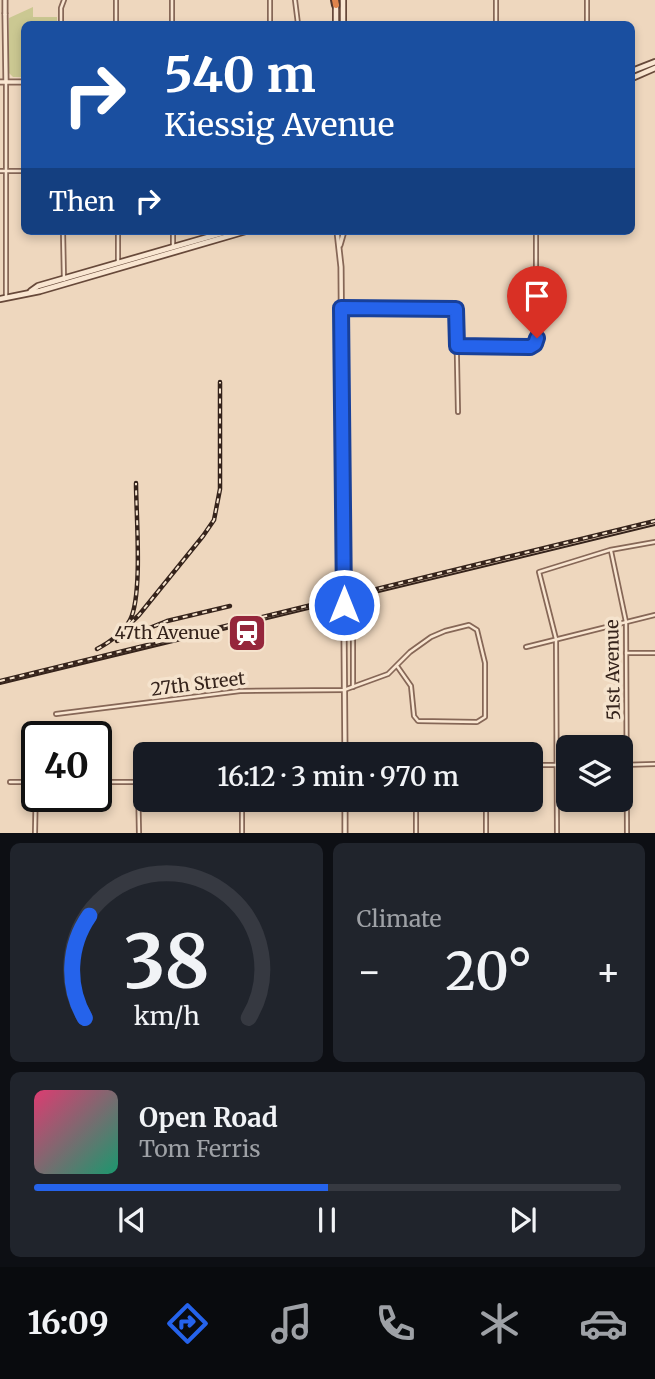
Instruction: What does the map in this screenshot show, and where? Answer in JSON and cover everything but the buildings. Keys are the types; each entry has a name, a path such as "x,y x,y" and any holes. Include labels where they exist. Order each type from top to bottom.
{"highway":[{"path":"0,3 6,0"}],"main road":[{"path":"343,0 343,21"},
{"path":"336,2 336,21"},
{"path":"635,74 654,65"},
{"path":"31,291 38,286 215,235"},
{"path":"208,237 224,235"},
{"path":"0,299 40,291 232,235"}],"street":[{"path":"6,0 3,82 6,141 6,298"},
{"path":"61,21 64,0"},
{"path":"116,0 116,21"},
{"path":"172,0 172,21"},
{"path":"270,0 270,21"},
{"path":"295,0 298,21"},
{"path":"496,0 496,21"},
{"path":"587,0 587,21"},
{"path":"3,82 21,82"},
{"path":"0,141 6,141"},
{"path":"0,171 21,171"},
{"path":"0,235 6,235"},
{"path":"63,235 64,279"},
{"path":"118,235 118,262"},
{"path":"173,235 173,246"},
{"path":"338,235 341,308 345,742"},
{"path":"340,245 343,235"},
{"path":"457,346 528,347 535,344 536,235"},
{"path":"0,251 6,251"},
{"path":"341,308 456,309 458,412"},
{"path":"556,735 556,639 539,572 610,550 655,542"},
{"name":"51st Avenue","path":"610,550 626,622 626,735"},
{"path":"526,647 655,615"},
{"name":"27th Street","path":"56,714 242,691 344,690 382,678 431,637 466,625 473,626 481,637 484,653 485,717 477,722 418,721 414,716 411,686 397,666"},
{"path":"353,687 353,632 358,626"},
{"path":"626,653 655,653"},
{"path":"633,765 655,764"},
{"path":"543,765 556,765"},
{"path":"10,782 21,782"},
{"path":"112,782 133,782"},
{"path":"36,812 36,833"},
{"path":"139,812 139,833"},
{"path":"242,812 242,833"},
{"path":"345,812 345,833"},
{"path":"416,812 416,833"},
{"path":"486,812 486,833"},
{"path":"557,812 557,833"},
{"name":"51st Avenue","path":"627,812 627,833"}],"shaded area":[{"path":"33,7 33,17 57,17 57,21 21,21 21,77 13,77 9,73 9,18"}],"tram line":[{"path":"0,684 655,525"}],"railway":[{"path":"116,637 139,615 214,520 220,489 220,382"},
{"path":"97,649 124,629 134,608 138,574 136,483"},
{"path":"0,681 655,521"},
{"path":"117,641 167,621 230,606"}],"place":[{"name":"47th Avenue","path":"247,633"}],"route":[{"path":"344,605 341,308 456,309 457,346 530,347 535,344 537,338"}]}
